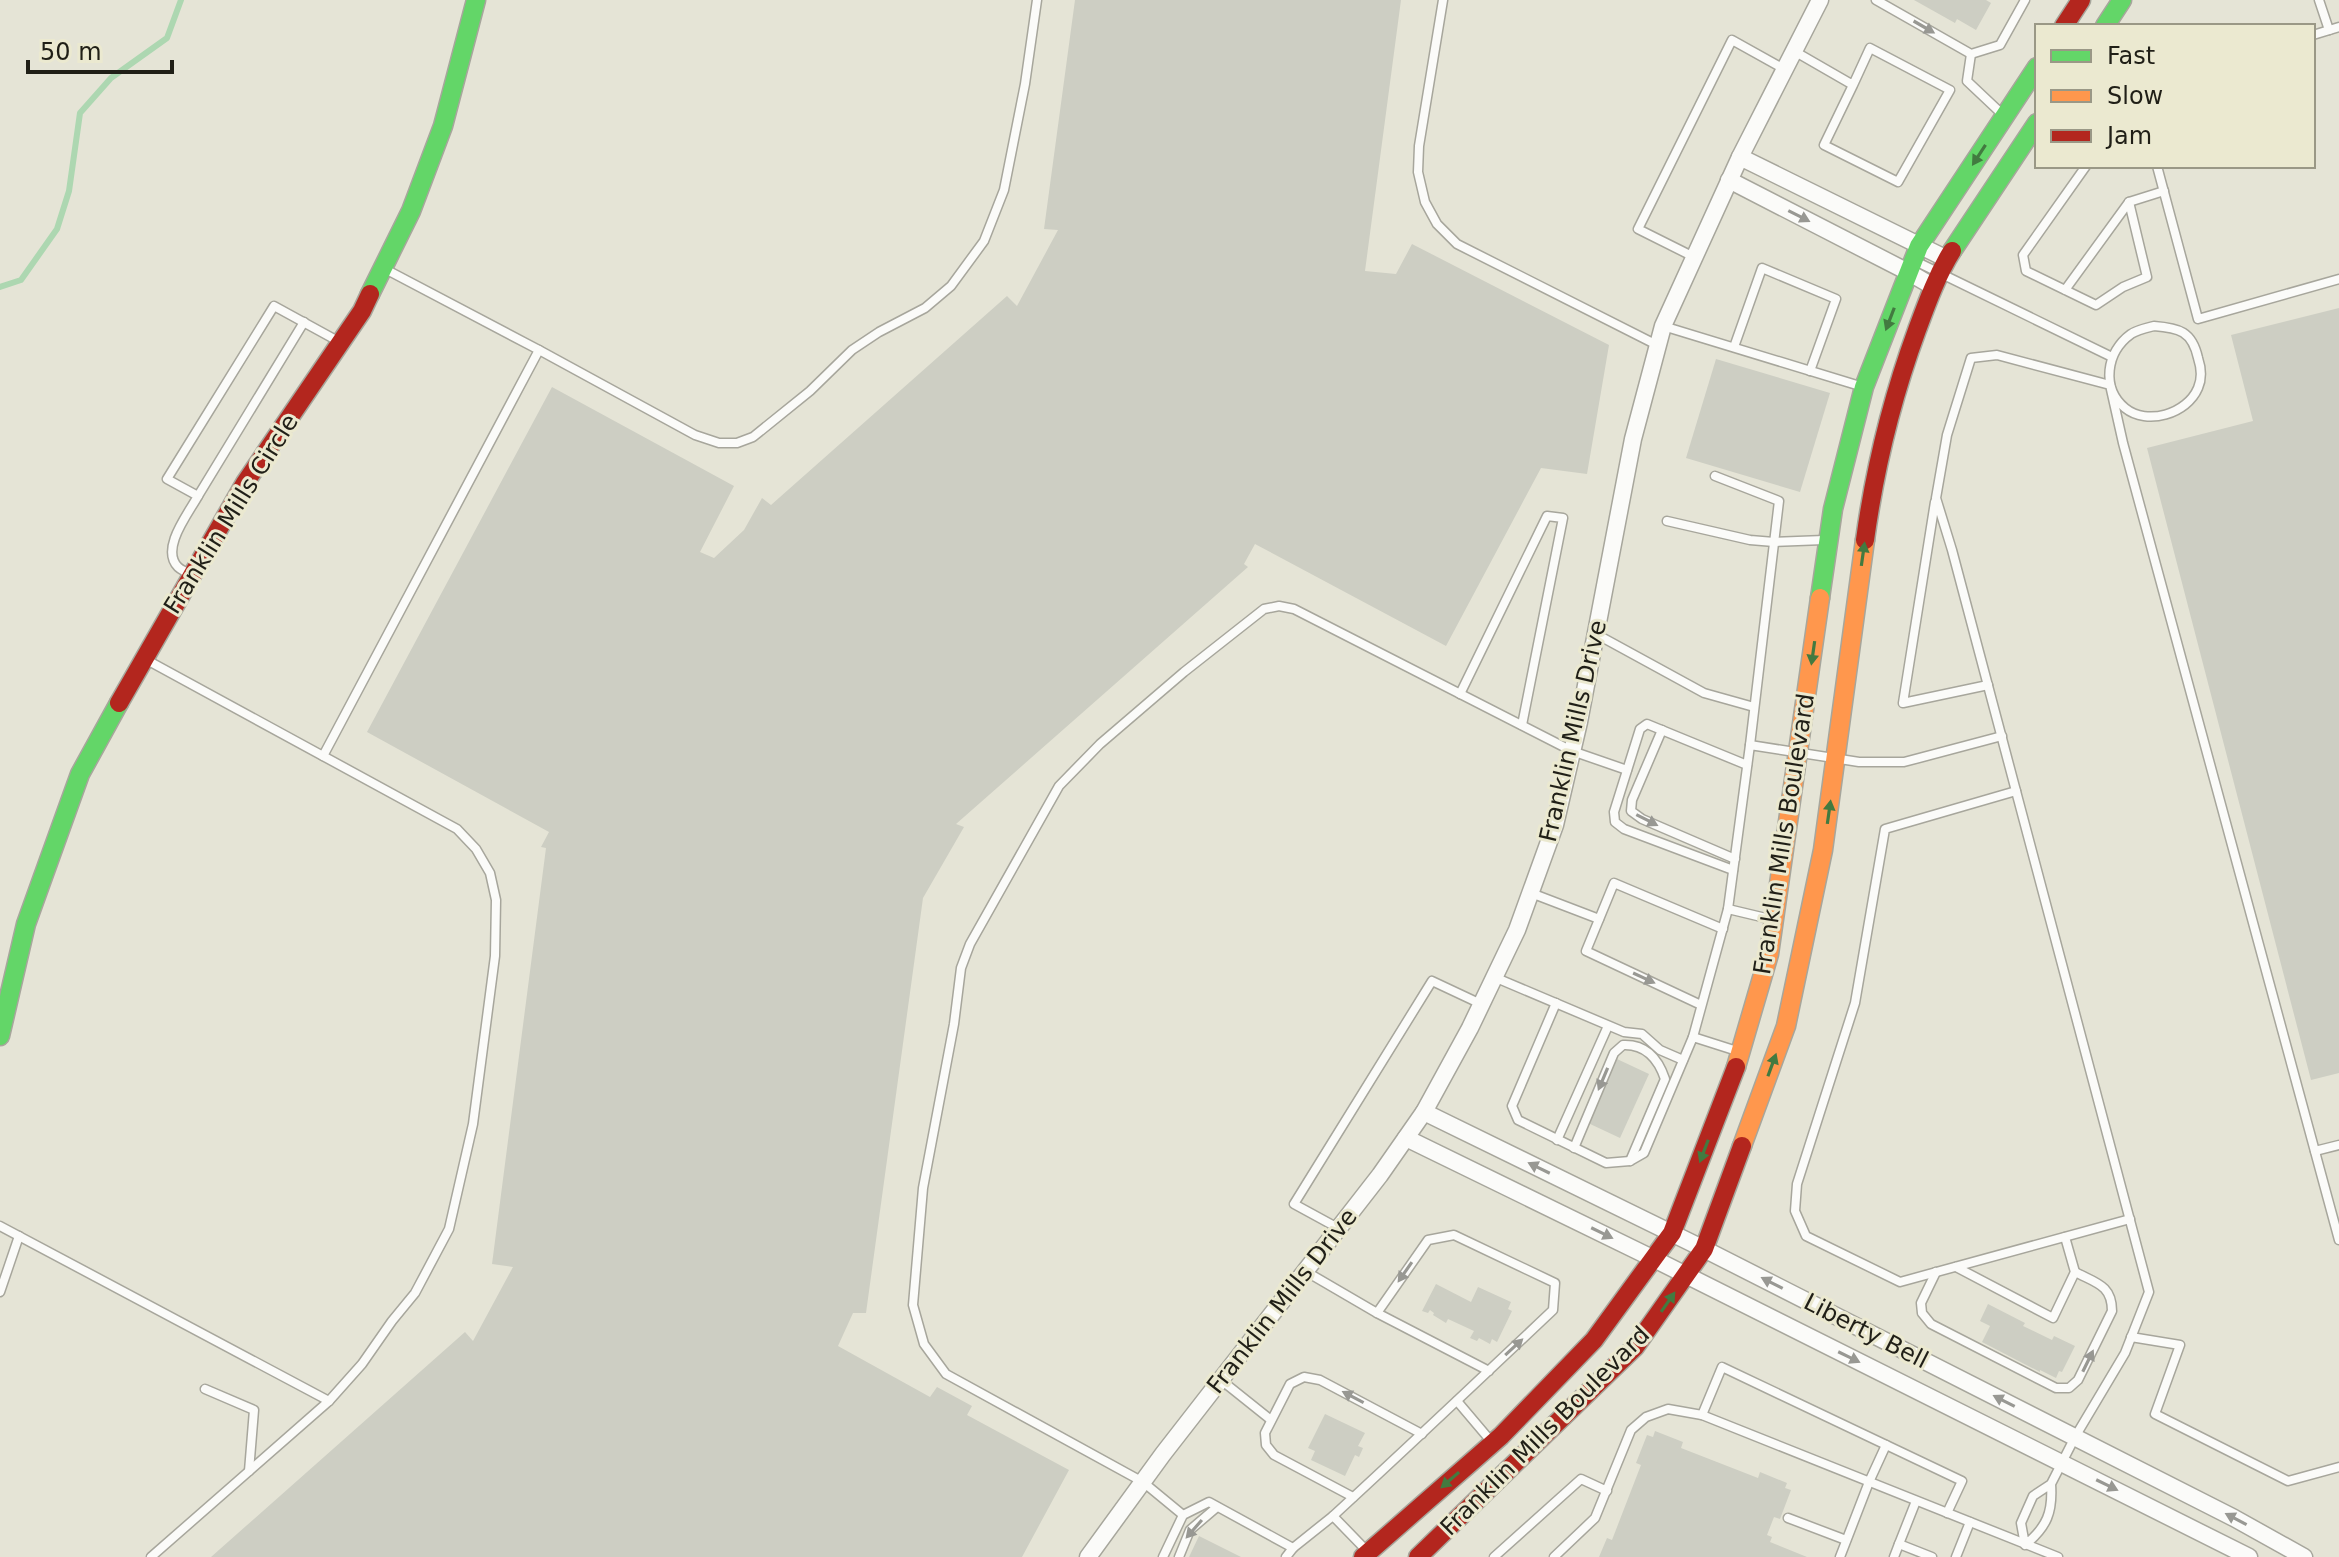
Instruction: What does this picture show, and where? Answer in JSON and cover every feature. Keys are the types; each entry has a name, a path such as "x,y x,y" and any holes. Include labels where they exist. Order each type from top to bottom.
{"street":[{"name":"Franklin Mills Circle","path":"0,1036 26,924 80,774 143,658 245,483 362,311 411,211 443,126 476,0"},
{"name":"Franklin Mills Drive","path":"1088,1557 1424,1112 1482,1004 1517,930 1555,825 1633,439 1663,326 1740,157 1820,0"},
{"path":"2065,24 2081,0"},
{"path":"2106,24 2116,2"},
{"name":"Franklin Mills Boulevard","path":"1368,1555 1492,1443 1594,1340 1672,1233 1741,1053 1769,954 1833,509 1864,387 1913,259 2035,70"},
{"name":"Franklin Mills Boulevard","path":"1418,1557 1635,1347 1704,1249 1786,1026 1823,850 1869,511 1883,437 1901,373 1940,273 2035,126"},
{"path":"1740,157 1940,273"},
{"path":"1729,180 1940,273"},
{"name":"Liberty Bell","path":"1424,1112 1704,1249 2234,1518 2304,1557"},
{"name":"Liberty Bell","path":"1406,1138 2249,1557"}],"lane":[{"path":"383,268 695,435 719,443 737,443 753,437 810,391 852,350 925,308 951,286 984,241 1004,190 1025,84 1037,0"},
{"path":"1443,0 1419,146 1418,172 1425,202 1437,224 1457,244 1658,345"},
{"path":"1876,0 1971,54 2000,45 2025,0"},
{"path":"2319,0 2334,29"},
{"path":"1694,257 1638,229 1732,40 1785,69"},
{"path":"1950,90 1870,48 1824,145 1898,182 1950,90 1967,81"},
{"path":"1794,51 1853,85"},
{"path":"1967,81 1971,54"},
{"path":"1967,81 2004,116"},
{"path":"2085,168 2023,255 2026,271 2096,305 2123,287 2147,277 2129,202"},
{"path":"2158,168 2198,319"},
{"path":"2065,290 2129,202 2164,191"},
{"path":"1734,347 1762,268 1836,299 1810,371"},
{"path":"1940,273 2112,357"},
{"path":"2188,335 2198,319 2339,279"},
{"path":"198,496 167,479 274,306 340,343"},
{"path":"192,575 177,566 171,555 172,542 304,322"},
{"path":"1663,326 1864,387"},
{"path":"1988,685 1903,703 1947,435 1971,358 1997,355 2110,385 2122,405 2137,416 2158,416 2177,410 2190,400 2199,385 2201,366 2196,347 2188,335 2174,327 2154,326 2132,332 2118,346 2109,364 2110,385 2123,443 2339,1240"},
{"path":"323,756 539,350"},
{"path":"1556,1003 1512,1106 1518,1120 1606,1163 1630,1161 1644,1153 1693,1037 1728,909 1750,745 1779,501 1715,476"},
{"path":"1936,498 2149,1292 2125,1353 2051,1484 2033,1496 2021,1523 2025,1545"},
{"path":"1460,694 1547,516 1563,518 1522,725"},
{"path":"1667,521 1750,540 1829,540"},
{"path":"1183,1515 1143,1482 946,1374 924,1344 913,1305 923,1188 954,1024 961,968 970,944 1059,786 1100,744 1184,672 1264,609 1279,606 1294,609 1572,751 1627,770"},
{"path":"1596,634 1704,693 1754,707"},
{"path":"143,658 457,829 476,849 490,873 496,900 495,956 473,1124 449,1229 415,1293 362,1364 329,1401 151,1557"},
{"path":"1733,870 1624,829 1615,822 1614,812 1640,729 1647,724 1747,765"},
{"path":"1662,730 1632,800 1631,811 1642,819 1735,859"},
{"path":"1750,745 1859,762 1904,762 2002,736"},
{"path":"2016,791 1885,829 1855,1003 1797,1184 1795,1211 1806,1236 1900,1282 2130,1219"},
{"path":"1701,1005 1586,951 1614,883 1723,929"},
{"path":"1531,893 1599,919"},
{"path":"1728,909 1774,920"},
{"path":"1494,977 1608,1026 1642,1034 1660,1050 1683,1060"},
{"path":"1338,1228 1294,1204 1432,981 1482,1004"},
{"path":"1557,1140 1608,1026"},
{"path":"1693,1037 1741,1053"},
{"path":"1574,1148 1614,1053 1623,1045 1635,1044 1660,1064 1665,1079 1630,1161"},
{"path":"2315,1151 2339,1145"},
{"path":"0,1226 329,1401"},
{"path":"1286,1557 1553,1310 1555,1283 1454,1235 1428,1240 1377,1313"},
{"path":"0,1292 19,1236"},
{"path":"1955,1267 2053,1318 2075,1272 2065,1237"},
{"path":"1304,1271 1489,1371"},
{"path":"1936,1272 1921,1303 1922,1313 1931,1324 2056,1388 2069,1388 2078,1380 2112,1311 2112,1299 2105,1288 2075,1272"},
{"path":"2131,1337 2180,1345 2155,1414 2288,1481 2339,1467"},
{"path":"1702,1415 1722,1367 1962,1481 1947,1513"},
{"path":"1353,1497 1274,1455 1266,1445 1265,1433 1290,1384 1304,1377 1320,1380 1422,1434"},
{"path":"1221,1380 1271,1420"},
{"path":"205,1389 254,1410 249,1471"},
{"path":"1457,1401 1492,1443"},
{"path":"1554,1557 1595,1518 1631,1430 1646,1417 1668,1409 1702,1415 2058,1557"},
{"path":"1840,1557 1886,1445"},
{"path":"1494,1557 1581,1479 1607,1491"},
{"path":"2025,1545 2041,1533 2053,1504 2051,1484"},
{"path":"1894,1557 1916,1501"},
{"path":"1163,1557 1183,1515 1209,1502 1293,1548"},
{"path":"1179,1557 1190,1530 1217,1507"},
{"path":"1333,1516 1368,1555"},
{"path":"1788,1518 1846,1540"},
{"path":"1956,1557 1970,1522"},
{"path":"1899,1544 1932,1557"}],"building":[{"path":"1075,0 1401,0 1365,271 1396,274 1412,244 1609,345 1587,474 1541,468 1446,646 1255,544 1244,564 1248,567 956,824 964,827 923,898 866,1313 853,1313 838,1346 930,1397 937,1387 972,1406 967,1415 1069,1470 1022,1557 211,1557 465,1332 473,1341 513,1267 492,1264 546,848 541,847 549,832 367,732 552,387 734,486 700,552 714,558 744,530 762,498 771,505 1007,296 1017,306 1058,230 1044,229"},
{"path":"1914,0 1986,0 1991,3 1976,30 1957,19 1955,23"},
{"path":"2339,308 2339,1073 2311,1080 2147,448 2253,421 2231,335"},
{"path":"1716,359 1830,393 1800,492 1686,458"},
{"path":"1617,1059 1649,1074 1620,1138 1588,1123"},
{"path":"1436,1284 1471,1302 1478,1287 1511,1302 1508,1309 1512,1311 1497,1342 1492,1339 1490,1344 1479,1338 1477,1341 1470,1338 1474,1331 1448,1319 1446,1323 1430,1310 1428,1313 1422,1311"},
{"path":"1988,1304 2052,1340 2054,1336 2075,1346 2056,1378 1982,1342 1990,1326 1980,1321"},
{"path":"1325,1414 1365,1433 1358,1446 1363,1448 1359,1457 1355,1455 1345,1476 1311,1460 1315,1451 1308,1448"},
{"path":"1655,1431 1683,1442 1681,1448 1758,1478 1760,1472 1787,1483 1785,1488 1791,1490 1780,1519 1774,1517 1767,1535 1772,1537 1770,1542 1807,1557 1599,1557 1607,1538 1612,1540 1641,1465 1636,1463 1647,1435 1653,1437"},
{"path":"1199,1536 1241,1557 1189,1557"}],"waterway":[{"path":"0,287 21,280 57,229 69,191 80,113 111,78 167,38 181,0"}],"traffic: fast":[{"path":"370,294 411,211 443,126 476,0"},
{"path":"2106,24 2122,0"},
{"path":"1820,598 1833,509 1864,387 1919,246 2035,70"},
{"path":"1952,251 2035,126"},
{"path":"0,1036 26,924 80,774 119,703"}],"traffic: slow":[{"path":"1742,1146 1786,1026 1823,850 1865,540"},
{"path":"1736,1067 1769,954 1820,598"}],"traffic: jam":[{"path":"2065,24 2081,0"},
{"path":"1865,540 1892,407 1929,299 1952,251"},
{"path":"119,703 245,483 362,311 370,294"},
{"path":"1363,1557 1501,1436 1594,1340 1672,1233 1736,1067"},
{"path":"1418,1557 1635,1347 1704,1249 1742,1146"}]}
